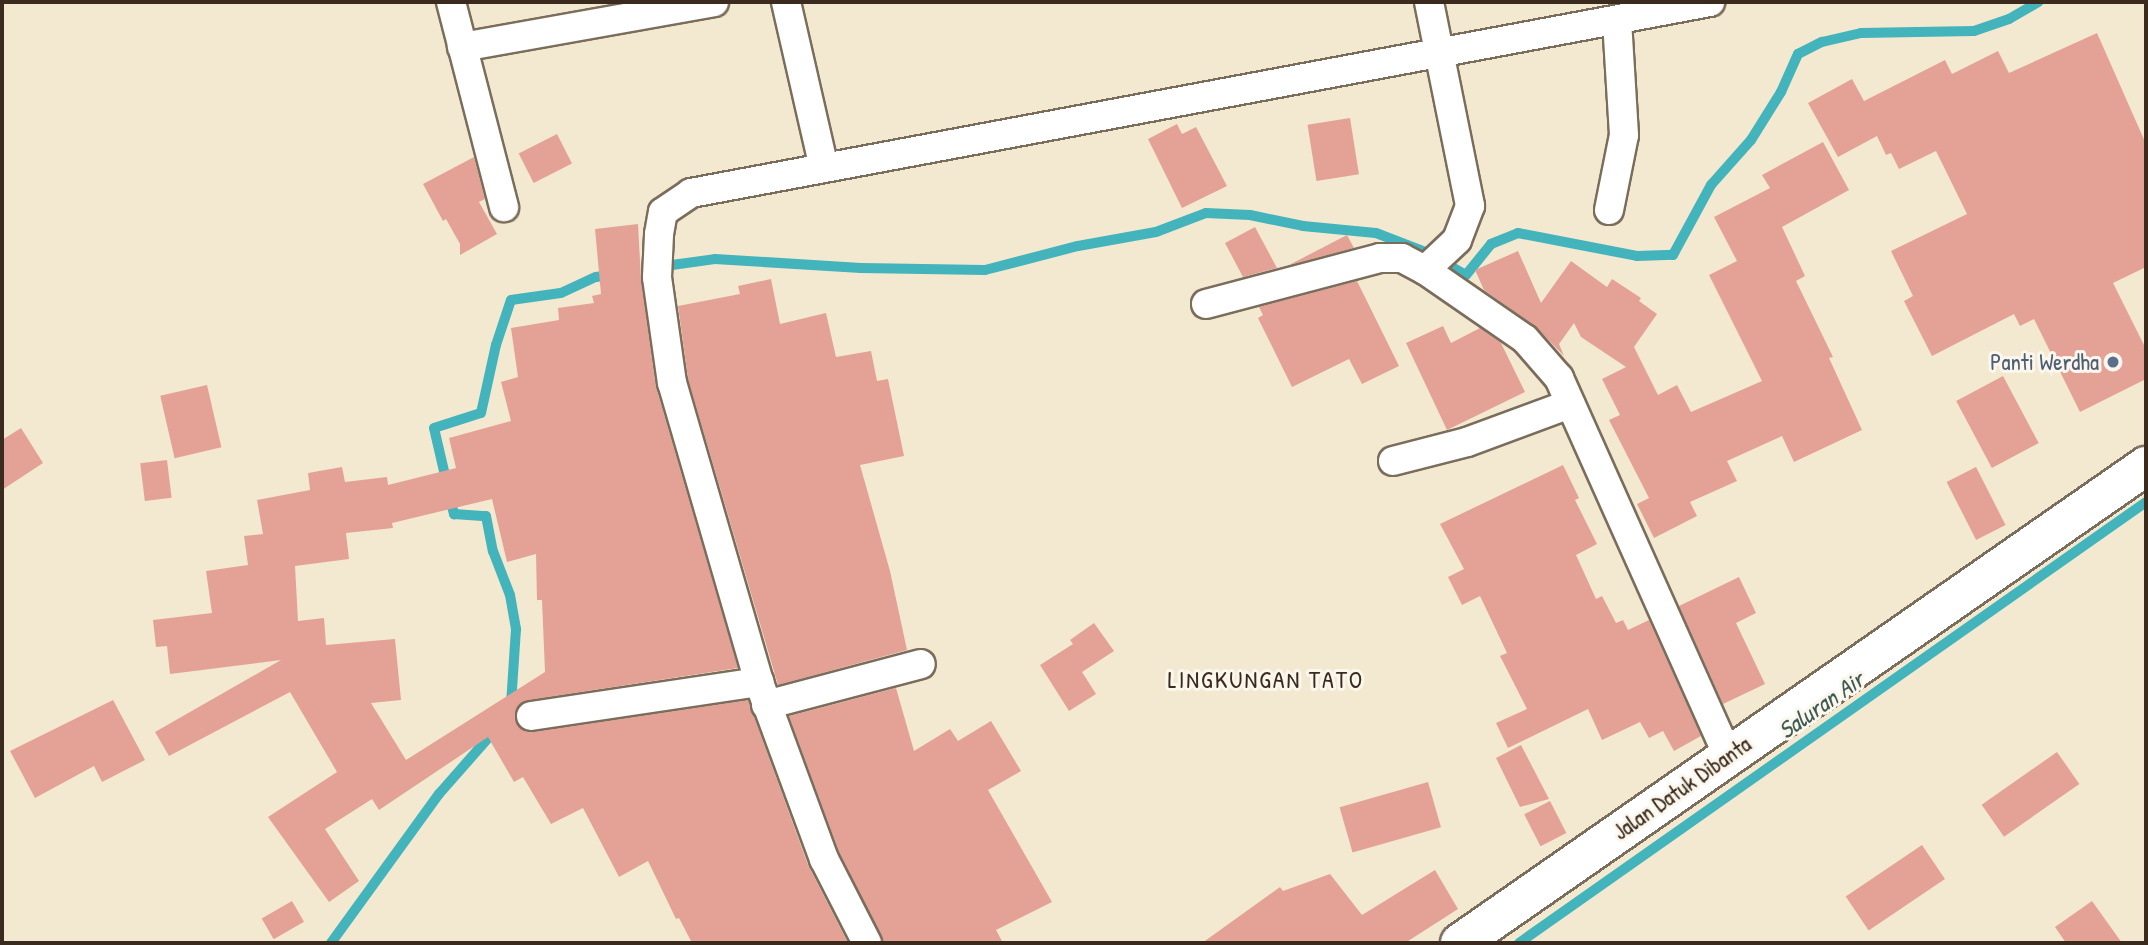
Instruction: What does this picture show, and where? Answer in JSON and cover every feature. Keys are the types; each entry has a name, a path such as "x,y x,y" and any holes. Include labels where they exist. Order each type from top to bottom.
{"main road":[{"name":"Jalan Datuk Dibanta","path":"1460,943 2146,466"}],"street":[{"path":"450,2 504,207"},
{"path":"461,47 714,2"},
{"path":"786,2 824,168"},
{"path":"1424,270 1457,240 1470,206 1429,2"},
{"path":"867,943 824,859 763,694 672,383 657,277 663,212 691,193 1710,2"},
{"path":"1609,210 1624,135 1617,20"},
{"path":"1206,304 1380,258 1402,258 1525,339 1559,379 1728,755"},
{"path":"1394,461 1467,442 1570,404"},
{"path":"531,716 763,694 921,664"}],"building":[{"path":"2097,33 2146,144 2146,267 2113,283 2146,349 2146,379 2080,412 2034,319 2020,326 2014,314 1932,356 1904,301 1913,296 1891,251 1967,214 1936,151 1899,169 1891,153 1886,155 1877,136 1838,157 1808,103 1852,79 1864,101 1945,60 1952,74 1998,51 2009,73"},
{"path":"1350,118 1359,174 1316,181 1308,125"},
{"path":"1177,124 1182,134 1196,127 1227,186 1182,208 1148,139"},
{"path":"557,134 572,163 534,183 519,154"},
{"path":"1823,142 1849,190 1782,227 1805,276 1796,281 1833,357 1829,358 1862,430 1794,462 1782,436 1727,461 1737,481 1690,502 1697,516 1654,538 1637,504 1649,498 1609,420 1620,415 1602,379 1626,367 1581,337 1574,323 1559,344 1564,356 1535,326 1484,290 1475,270 1518,251 1541,303 1571,261 1607,287 1612,279 1641,298 1639,301 1657,314 1634,347 1658,395 1677,385 1691,412 1762,381 1709,275 1737,261 1714,217 1770,188 1762,175"},
{"path":"474,157 485,199 479,202 497,234 460,255 460,244 446,219 443,221 423,184"},
{"path":"638,224 641,279 656,387 738,668 529,700 516,709 515,719 524,731 533,732 748,700 808,865 848,943 692,943 679,918 676,919 648,861 619,877 583,808 551,824 523,777 514,782 488,737 379,810 372,799 325,829 359,881 329,902 268,817 337,772 290,692 169,756 155,732 281,660 170,674 167,646 156,647 153,620 212,613 206,571 248,565 244,536 263,534 257,500 310,490 308,473 342,467 345,482 387,477 388,485 456,468 449,438 511,421 501,382 518,377 511,328 559,320 558,308 594,303 592,296 601,294 595,229","holes":["492,499 507,562 536,554 537,600 542,600 545,672 406,760 371,703 401,700 395,639 326,645 324,618 298,621 295,566 349,559 346,533 393,528 392,523"]},
{"path":"1255,227 1277,268 1243,277 1225,243"},
{"path":"1347,235 1354,248 1289,265"},
{"path":"771,279 780,324 826,313 836,357 871,351 877,381 888,379 904,456 860,465 890,571 907,650 778,685 688,379 678,306 740,294 738,286"},
{"path":"1357,281 1399,366 1362,384 1349,359 1292,387 1258,318 1263,315 1259,307"},
{"path":"1443,326 1451,343 1480,328 1501,343 1525,392 1447,430 1406,343"},
{"path":"2003,376 2039,443 1992,468 1956,401"},
{"path":"207,385 221,447 175,458 160,396"},
{"path":"21,428 43,463 2,490 2,440"},
{"path":"167,460 172,498 145,501 140,463"},
{"path":"1563,465 1579,498 1575,500 1597,544 1576,555 1596,599 1602,596 1616,623 1623,620 1628,630 1649,620 1701,736 1674,751 1663,731 1649,738 1640,722 1602,740 1588,709 1508,748 1496,723 1527,709 1500,656 1507,653 1480,596 1462,605 1448,577 1464,569 1440,524"},
{"path":"1976,467 2006,525 1976,540 1947,482"},
{"path":"1739,577 1756,613 1736,623 1765,684 1723,704 1679,606"},
{"path":"1094,623 1114,651 1082,672 1096,694 1069,711 1040,665 1073,644 1070,640"},
{"path":"896,688 914,751 950,729 958,741 991,721 1021,771 988,790 1052,902 996,930 1003,943 884,943 839,852 789,716"},
{"path":"113,700 145,760 102,782 94,766 35,798 10,751"},
{"path":"1521,745 1549,799 1520,807 1496,758"},
{"path":"2057,752 2079,784 2004,837 1982,805"},
{"path":"1428,782 1441,827 1353,853 1340,807"},
{"path":"1550,801 1566,833 1541,846 1524,814"},
{"path":"1922,845 1945,879 1869,930 1846,896"},
{"path":"1435,870 1458,909 1405,943 1202,943 1280,887 1283,891 1330,874 1362,915"},
{"path":"292,901 304,922 274,939 262,919"},
{"path":"2092,901 2122,943 2066,943 2055,927"}],"waterway":[{"path":"1452,267 1466,275 1491,244 1518,233 1637,256 1673,255 1711,185 1751,140 1781,92 1798,54 1822,42 1861,33 1974,31 2009,19 2039,2"},
{"path":"672,265 715,259 861,268 985,270 1078,246 1156,232 1206,213 1250,215 1303,226 1376,233 1423,251"},
{"path":"447,484 434,428 481,413 496,345 511,300 561,293 596,277 611,275"},
{"path":"450,499 454,514 486,516 493,551 510,595 516,629 511,704"},
{"name":"Saluran Air","path":"1519,943 2146,502"},
{"path":"331,943 439,794 497,728"}],"place":[{"name":"Panti Werdha","path":"2113,362"}],"district":[{"name":"LINGKUNGAN TATO","path":"1266,680"}]}
